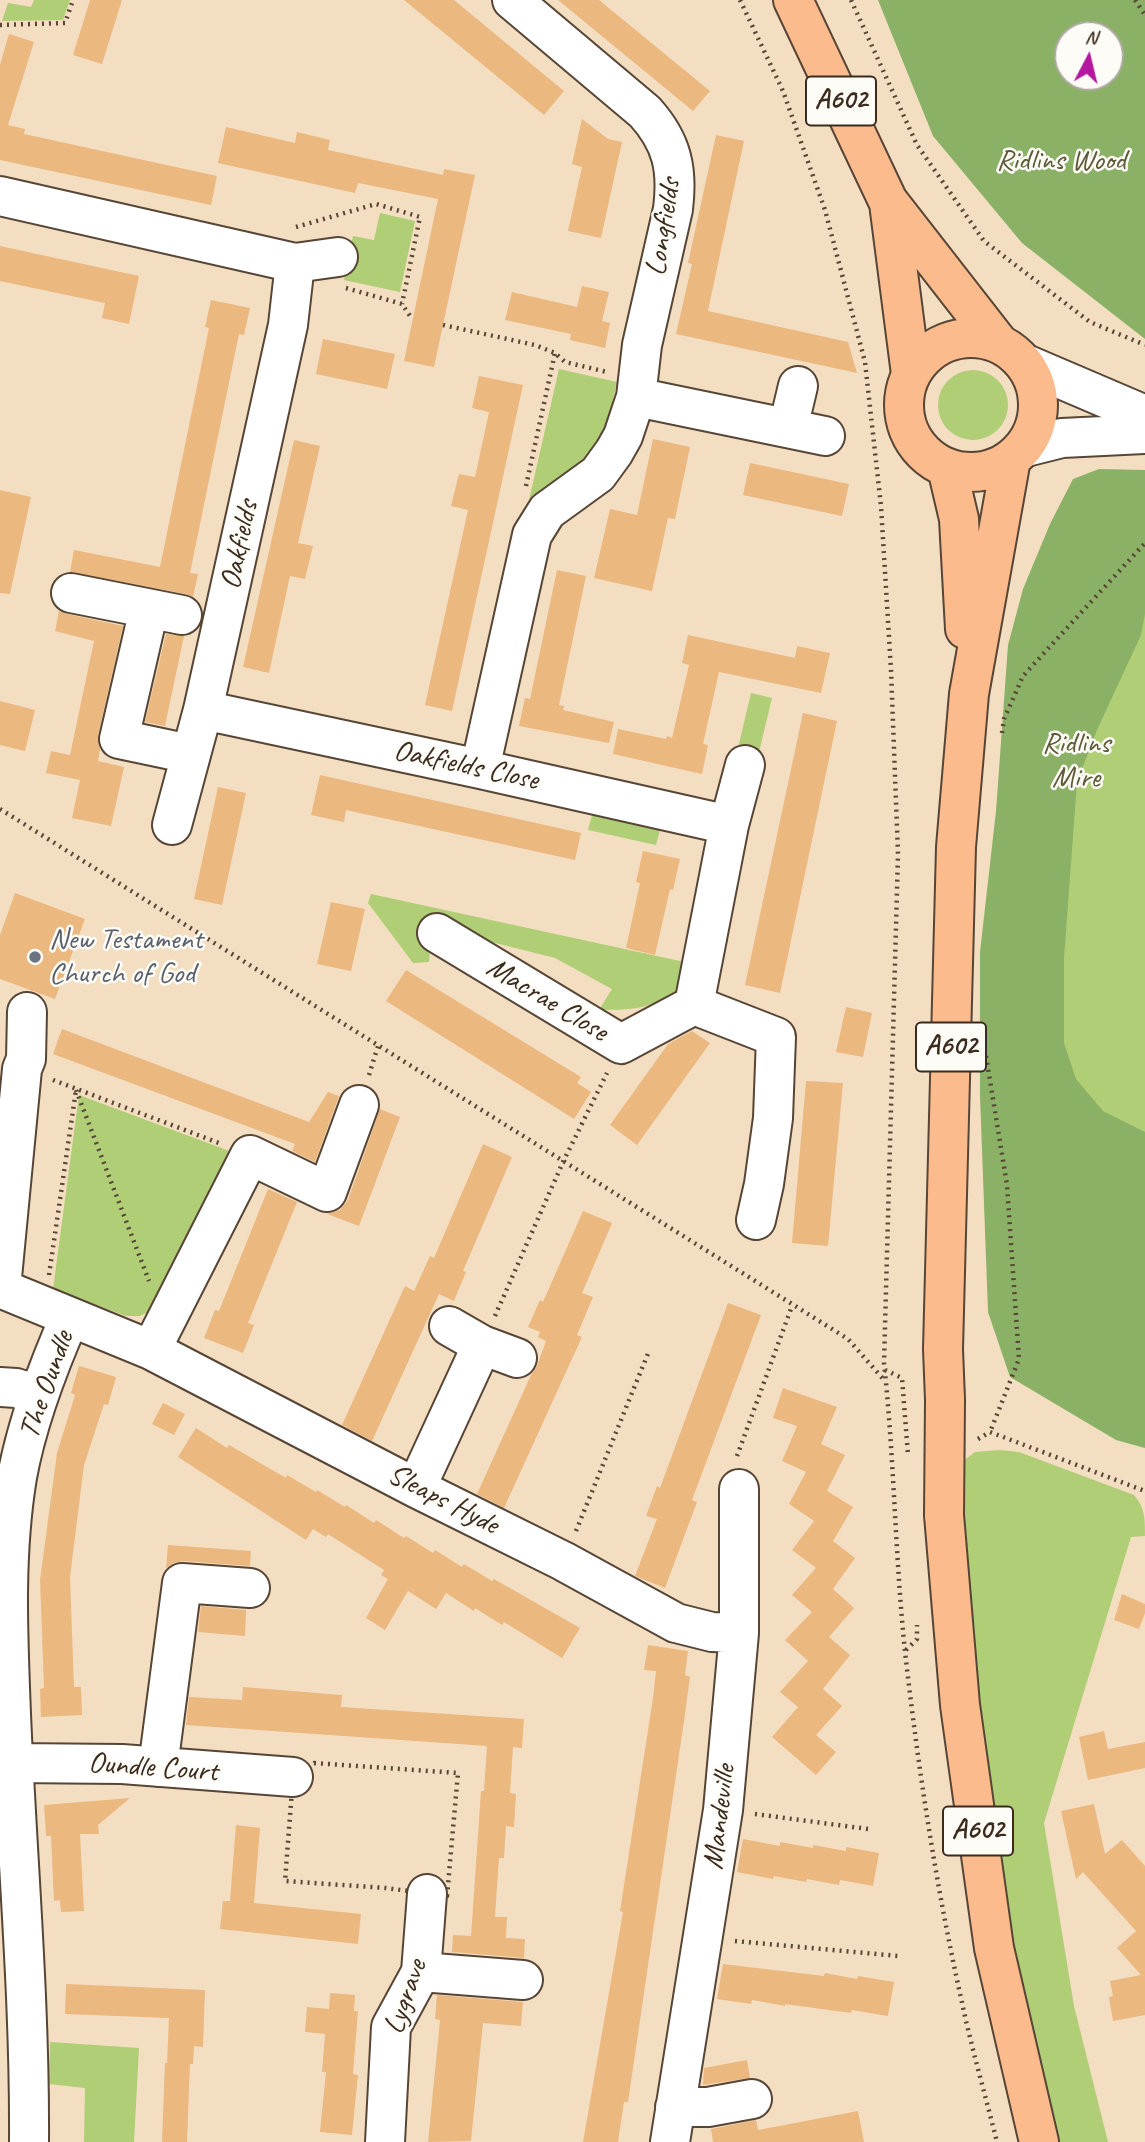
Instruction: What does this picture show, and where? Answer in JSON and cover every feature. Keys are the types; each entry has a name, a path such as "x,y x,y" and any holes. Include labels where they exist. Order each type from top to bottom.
{"highway":[{"name":"A602","path":"793,0 888,201 997,341"},
{"name":"A602","path":"888,201 911,374"},
{"path":"960,338 997,341 1028,365 1038,399 1037,417 1018,453 981,472 947,468 922,451 905,422 905,387 911,374 932,350 960,338"},
{"name":"A602","path":"1018,453 968,694 956,847 943,1349 944,1515 960,1705 994,1948 1040,2142"},
{"name":"A602","path":"947,468 959,519 968,694"}],"street":[{"name":"Longfields","path":"480,769 532,535 547,511 598,474 623,436 637,388 642,345 673,209 676,174 671,155 656,124 535,7"},
{"path":"0,196 340,272"},
{"name":"Oakfields","path":"172,825 203,710 288,325 295,263"},
{"path":"1028,365 1145,415"},
{"path":"788,428 798,386"},
{"path":"637,388 825,436"},
{"path":"1018,453 1062,438 1145,434"},
{"path":"71,593 166,612 119,739 190,754"},
{"name":"Oakfields Close","path":"203,710 729,825"},
{"path":"745,765 729,825 694,1005 776,1037 773,1118 756,1220"},
{"name":"Macrae Close","path":"437,933 621,1044 694,1005"},
{"path":"1,1288 22,1069 26,1059 27,1012"},
{"path":"158,1337 250,1155 327,1192 359,1105"},
{"name":"Sleaps Hyde","path":"1,1288 57,1312 158,1337 416,1488 563,1560 676,1623 700,1630 739,1633"},
{"name":"The Oundle","path":"29,2142 14,2039 26,1978 13,1763 8,1566 18,1475 57,1312"},
{"path":"416,1488 499,1352 449,1326"},
{"path":"0,1387 16,1388 39,1395"},
{"name":"Mandeville","path":"673,2124 723,1810 739,1633 739,1489"},
{"path":"158,1768 182,1583 250,1588"},
{"name":"Oundle Court","path":"13,1763 75,1762 293,1777"},
{"name":"Lygrave","path":"385,2142 391,2027 421,1972 427,1894"},
{"path":"421,1972 523,1980"},
{"path":"673,2124 698,2108 752,2099"}],"path":[{"path":"0,24 65,23 73,0"},
{"path":"740,0 783,91 825,209 865,362 881,506 898,854 885,1370 893,1447 907,1667 928,1830 961,1999 997,2142"},
{"path":"851,0 917,145 984,241 1090,322 1145,345"},
{"path":"1135,0 1145,15"},
{"path":"340,272 402,304 412,319"},
{"path":"443,325 535,345 555,353 565,362 637,388"},
{"path":"538,525 522,504 555,353"},
{"path":"1000,744 1004,719 1023,676 1145,542"},
{"path":"0,809 848,1339 886,1382"},
{"path":"499,1352 563,1162 621,1044"},
{"path":"986,1052 1007,1185 1019,1359 990,1432"},
{"path":"22,1069 250,1155"},
{"path":"57,1312 76,1089"},
{"path":"76,1089 158,1337"},
{"path":"739,1489 732,1471 792,1306"},
{"path":"563,1560 649,1351"},
{"path":"885,1370 902,1378 909,1464"},
{"path":"314,1763 458,1773 447,1896 386,1888 285,1881 293,1777 314,1763"},
{"path":"723,1810 868,1829"},
{"path":"703,1938 898,1956"}],"green space":[{"path":"34,0 70,0 63,20 2,21 8,3 31,7"},
{"name":"Ridlins Wood","path":"878,0 1145,0 1145,339 1022,243 933,136"},
{"path":"380,213 415,221 400,292 344,280 353,236 374,240"},
{"path":"559,369 617,382 607,424 587,460 529,500"},
{"path":"980,370 993,376 1002,385 1006,391 1006,419 998,430 987,438 966,440 948,430 940,419 938,398 948,380 959,372"},
{"path":"1099,469 1145,470 1145,614 1141,635 1097,730 1077,782 1064,958 1064,1043 1076,1079 1103,1111 1145,1132 1145,1448 1116,1440 1010,1377 988,1312 980,1096 980,952 996,811 1008,645 1023,589 1050,524 1073,479"},
{"name":"Ridlins Mire","path":"1145,565 1145,1394 1089,1371 1004,748"},
{"path":"751,693 772,698 759,752 738,748"},
{"path":"593,812 661,826 656,845 588,830"},
{"path":"371,894 689,963 686,985 664,999 645,1006 599,1010 612,989 555,958 432,927 429,962 413,963 368,903"},
{"path":"79,1095 232,1152 152,1310 140,1316 126,1316 53,1289"},
{"path":"975,1452 1019,1452 1134,1495 1144,1519 1145,1536 1131,1537 1044,1823 1074,2006 1108,2142 1057,2142 1025,2016 998,1865 966,1606 958,1465"},
{"path":"50,2042 139,2048 134,2142 84,2142 85,2088 49,2084"}],"building":[{"path":"90,0 122,0 102,64 73,55"},
{"path":"404,0 454,0 564,91 544,115"},
{"path":"558,0 599,0 710,91 693,111"},
{"path":"9,34 34,42 8,125 25,129 24,134 217,176 211,205 0,160 0,65"},
{"path":"582,119 608,139 622,142 601,238 568,231 582,167 572,164"},
{"path":"226,127 295,143 297,132 330,140 328,150 443,175 444,169 475,175 434,367 404,361 438,199 358,183 355,193 218,163"},
{"path":"716,135 744,141 708,311 848,342 857,373 676,334 692,264 688,263"},
{"path":"0,246 139,276 129,324 102,318 105,303 0,281"},
{"path":"582,286 609,292 602,321 610,323 605,348 570,340 571,334 505,320 512,292 577,307"},
{"path":"211,300 250,308 244,335 239,334 190,573 198,574 193,597 70,572 74,550 160,567 209,328 205,327"},
{"path":"323,339 395,354 387,389 316,374"},
{"path":"479,376 523,385 452,711 425,705 468,510 451,506 459,474 475,477 489,412 472,408"},
{"path":"653,439 690,447 675,519 668,518 652,591 594,578 610,509 637,515"},
{"path":"294,440 320,446 298,543 313,546 305,579 290,576 269,673 243,667"},
{"path":"750,463 849,484 842,516 743,495"},
{"path":"0,490 31,497 10,594 0,593"},
{"path":"557,570 586,576 559,705 564,706 563,710 614,722 609,743 519,726 525,698 530,699"},
{"path":"59,611 123,626 98,735 98,761 124,767 111,826 72,818 80,780 46,773 51,751 70,755 94,641 55,631"},
{"path":"166,634 184,636 165,726 145,722"},
{"path":"688,635 795,658 797,646 830,653 821,693 719,672 703,744 708,745 702,774 613,754 618,729 672,738 689,665 682,663"},
{"path":"0,701 35,710 25,751 0,745"},
{"path":"803,713 837,721 780,993 745,985"},
{"path":"320,775 581,833 575,860 346,810 344,822 311,815"},
{"path":"218,787 246,793 222,905 194,899"},
{"path":"643,851 680,859 673,890 670,889 655,955 626,948 640,883 636,882"},
{"name":"New Testament Church of God","path":"15,893 85,919 55,999 0,979 0,935"},
{"path":"331,902 365,909 351,971 317,964"},
{"path":"406,970 581,1077 577,1083 591,1092 574,1119 386,1001"},
{"path":"846,1007 872,1013 863,1057 836,1052"},
{"path":"62,1029 309,1122 328,1092 339,1096 315,1162 292,1151 295,1144 53,1054"},
{"path":"692,1031 710,1043 637,1145 610,1125 668,1044"},
{"path":"806,1081 843,1083 828,1246 792,1243"},
{"path":"380,1109 400,1117 359,1226 327,1214 340,1210 348,1200"},
{"path":"483,1144 512,1157 463,1271 466,1272 454,1301 439,1294 372,1441 342,1425 405,1286 414,1291 430,1256 434,1258"},
{"path":"268,1189 297,1202 248,1323 254,1325 243,1353 204,1338 215,1310 219,1311"},
{"path":"583,1211 612,1223 582,1293 593,1297 577,1335 582,1337 504,1508 477,1494 537,1366 546,1341 538,1337 540,1332 528,1327 540,1300 543,1302"},
{"path":"728,1303 761,1315 692,1500 697,1502 665,1588 635,1576 657,1519 646,1516 657,1486 660,1488"},
{"path":"79,1366 116,1377 84,1465 70,1577 74,1687 81,1687 82,1715 41,1717 40,1689 44,1688 40,1580 57,1453 75,1395 71,1393"},
{"path":"783,1388 837,1407 821,1444 845,1455 827,1491 853,1507 833,1541 855,1558 833,1589 854,1608 829,1637 850,1655 823,1689 842,1706 816,1735 836,1752 816,1775 772,1737 798,1707 780,1692 808,1661 785,1640 812,1612 792,1595 816,1568 792,1550 814,1521 789,1504 806,1472 782,1461 797,1426 773,1418"},
{"path":"163,1403 185,1414 174,1435 152,1424"},
{"path":"196,1428 227,1448 229,1445 286,1478 287,1475 345,1507 346,1505 374,1523 376,1520 433,1553 435,1550 462,1567 464,1564 492,1581 494,1579 580,1628 562,1658 504,1622 502,1625 475,1608 474,1611 446,1593 436,1609 408,1591 385,1630 366,1618 388,1579 381,1575 384,1570 328,1534 326,1537 313,1529 306,1540 178,1457"},
{"path":"168,1545 251,1551 250,1566 184,1561 173,1563 166,1568"},
{"path":"1122,1594 1145,1604 1145,1613 1139,1629 1114,1620"},
{"path":"201,1606 246,1610 245,1636 198,1632"},
{"path":"648,1645 688,1651 685,1675 690,1677 628,2102 624,2102 618,2142 583,2142 623,1912 620,1911 653,1698 656,1671 644,1670"},
{"path":"243,1687 342,1695 341,1707 524,1719 522,1748 513,1747 510,1793 516,1794 514,1827 506,1826 504,1858 499,1858 495,1917 507,1917 506,1938 525,1939 524,1958 452,1952 453,1935 471,1936 481,1791 484,1791 487,1746 186,1725 189,1697 242,1700"},
{"path":"1104,1731 1108,1749 1145,1742 1145,1768 1088,1780 1079,1737"},
{"path":"130,1798 98,1825 99,1834 80,1834 84,1911 61,1912 60,1900 54,1901 51,1836 46,1836 44,1805"},
{"path":"1094,1804 1105,1854 1122,1840 1145,1866 1145,2015 1113,2021 1109,1997 1113,1996 1110,1981 1141,1975 1117,1948 1136,1931 1083,1872 1076,1879 1061,1811"},
{"path":"236,1825 260,1828 254,1903 361,1914 358,1944 220,1929 223,1901 230,1901"},
{"path":"743,1839 780,1846 780,1842 846,1851 846,1847 879,1853 873,1886 840,1880 839,1885 774,1876 773,1879 737,1872"},
{"path":"723,1964 824,1976 825,1973 857,1979 858,1976 894,1982 888,2016 852,2010 851,2013 785,2006 752,2000 751,2004 717,1999"},
{"path":"66,1984 205,1990 203,2047 194,2046 193,2064 190,2064 187,2142 162,2142 169,2018 65,2014"},
{"path":"330,1993 355,1995 354,2011 358,2011 353,2074 358,2075 352,2135 320,2132 326,2072 322,2072 325,2034 305,2032 307,2007 329,2009"},
{"path":"437,1995 523,2002 521,2026 483,2023 471,2141 428,2142 440,2020 435,2019"},
{"path":"747,2060 750,2078 703,2085 704,2068"},
{"path":"858,2111 864,2142 713,2142 711,2129 756,2120 758,2130"}],"place":[{"name":"New Testament Church of God","path":"35,957"}]}
